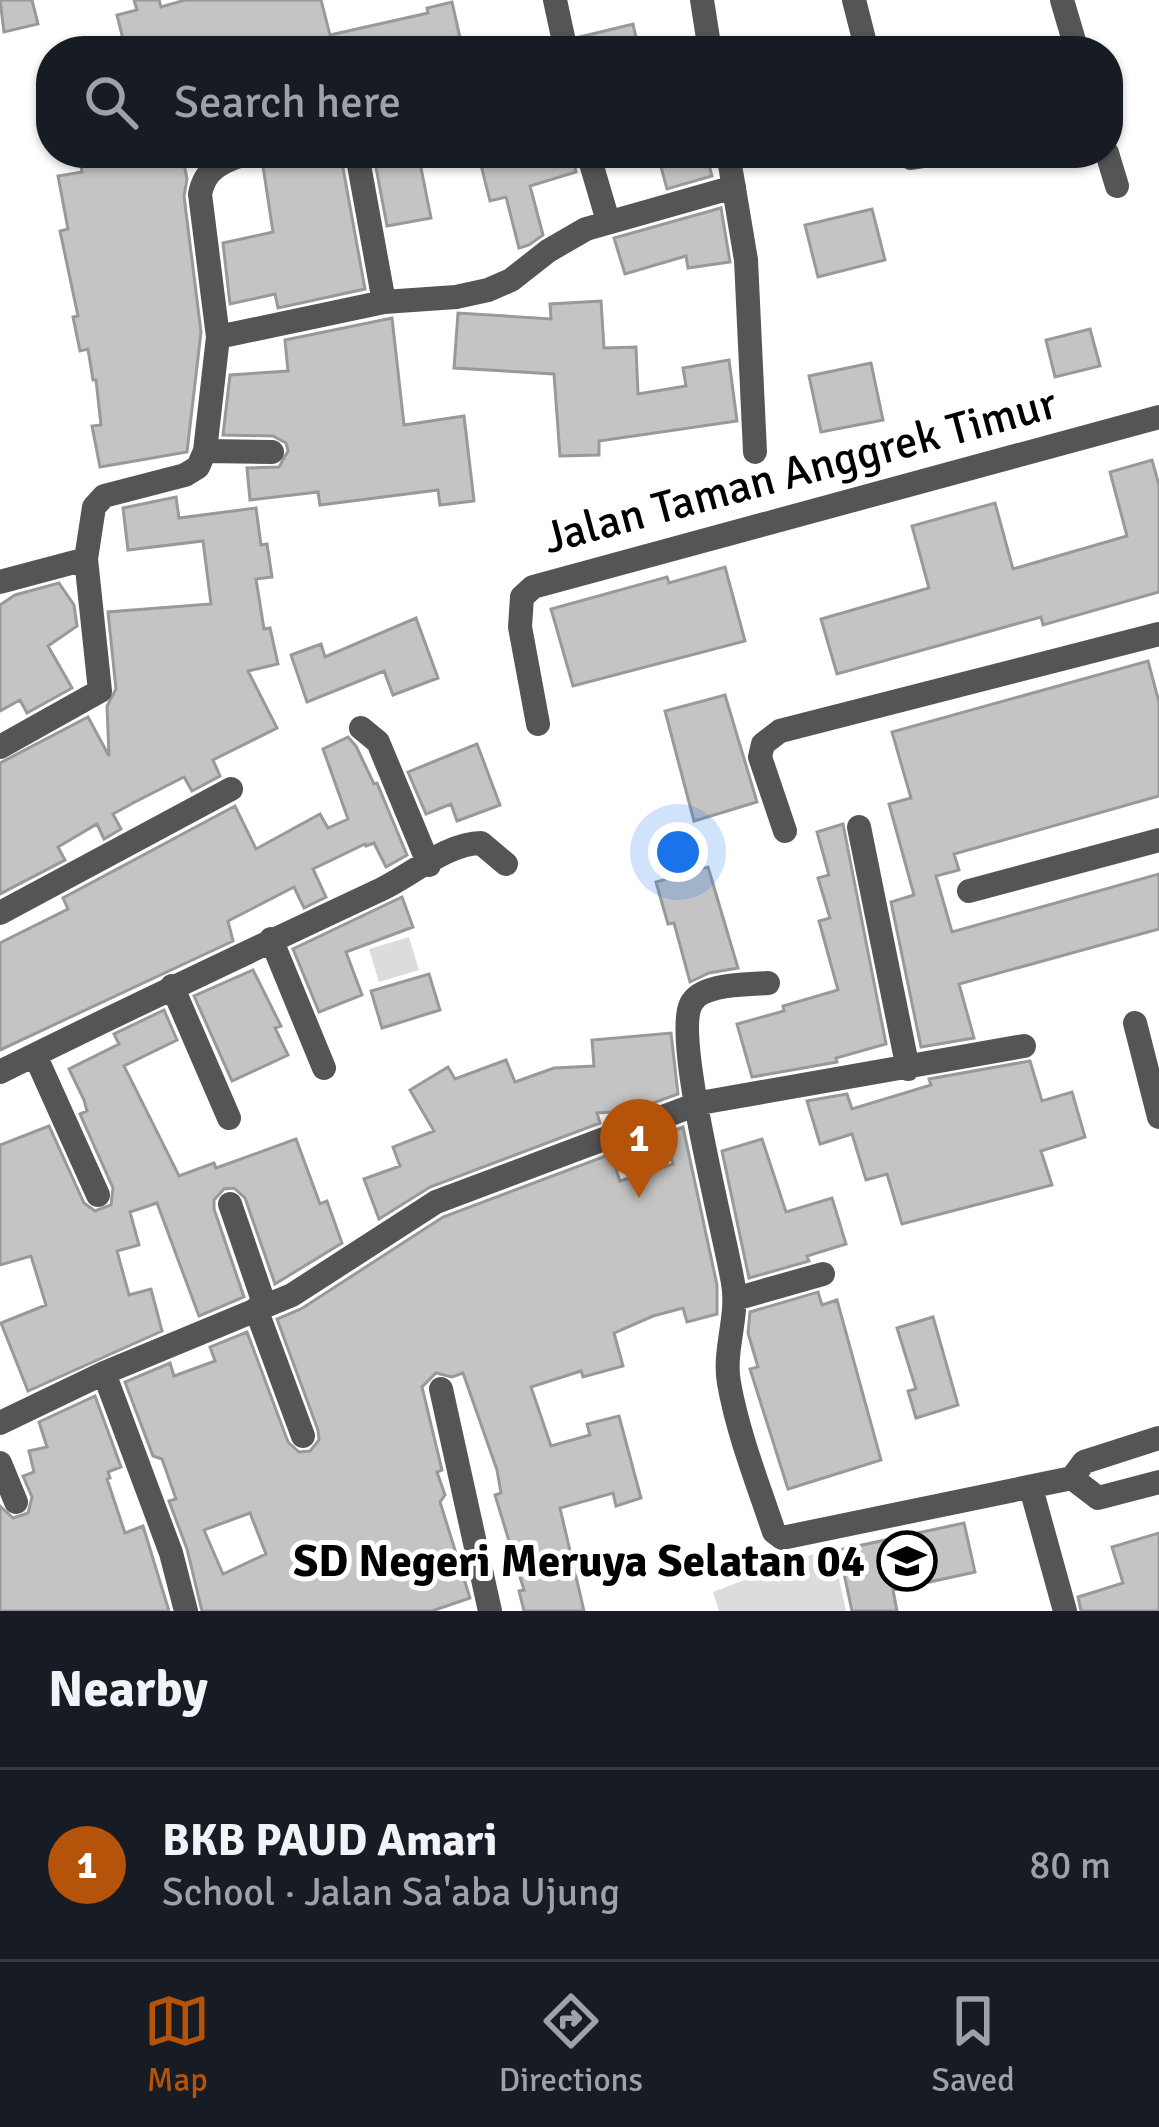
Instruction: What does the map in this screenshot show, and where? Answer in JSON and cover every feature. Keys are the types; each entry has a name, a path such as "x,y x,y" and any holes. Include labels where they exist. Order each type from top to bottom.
{"street":[{"path":"555,0 563,36"},
{"path":"702,0 708,36"},
{"path":"854,0 863,36"},
{"path":"1062,0 1073,36"},
{"path":"0,747 100,691 86,559 98,501 184,475 198,467 205,451 218,337 200,194 213,168"},
{"path":"359,168 384,302"},
{"path":"592,168 608,221"},
{"path":"731,168 746,260 755,452"},
{"path":"1112,168 1117,186"},
{"path":"218,337 384,302 488,290 511,280 586,229 734,187"},
{"name":"Jalan Taman Anggrek Timur","path":"538,724 520,627 522,598 532,587 1159,417"},
{"path":"205,451 272,452"},
{"path":"0,583 86,559"},
{"path":"784,831 760,757 763,744 780,730 1159,634"},
{"path":"361,728 378,742 429,865"},
{"path":"0,913 231,789"},
{"path":"860,827 908,1069"},
{"path":"970,891 1159,840"},
{"path":"0,1072 471,843 490,848 506,864"},
{"path":"272,939 324,1068"},
{"path":"768,982 708,992 695,997 688,1008 695,1106 735,1299 728,1378 774,1532 782,1538 1072,1478 1084,1462 1159,1438"},
{"path":"172,986 229,1118"},
{"path":"1135,1023 1159,1117"},
{"path":"0,1423 104,1373 292,1295 436,1202 695,1106 1024,1046"},
{"path":"35,1055 98,1195"},
{"path":"230,1204 303,1436"},
{"path":"735,1299 823,1274"},
{"path":"104,1373 171,1553 186,1611"},
{"path":"441,1389 490,1611"},
{"path":"0,1463 16,1502"},
{"path":"1072,1478 1098,1498 1159,1482"},
{"path":"1030,1488 1065,1611"}],"shaded area":[{"path":"409,937 419,970 379,982 369,949"},
{"path":"832,1547 846,1611 719,1611 713,1592"}],"building":[{"path":"0,0 32,0 38,24 4,32"},
{"path":"134,0 159,0 161,7 185,0 321,0 330,35 428,13 427,8 452,2 460,36 122,36 117,15 137,10"},
{"path":"633,24 636,36 584,36"},
{"path":"81,168 185,168 184,196 201,332 187,452 100,467 92,426 101,425 96,380 88,349 80,351 73,317 78,316 60,231 68,229 58,176 82,172"},
{"path":"263,168 343,168 365,289 278,308 275,294 230,304 223,243 273,232"},
{"path":"376,168 421,168 431,218 387,226"},
{"path":"482,168 575,168 576,172 530,186 543,235 529,245 519,248 506,197 490,201"},
{"path":"661,168 710,168 712,176 667,189"},
{"path":"721,208 730,262 688,268 686,256 625,274 614,238"},
{"path":"872,209 885,260 818,277 805,225"},
{"path":"601,301 604,348 636,347 638,394 686,386 683,368 729,360 737,421 599,441 599,455 560,456 554,374 454,368 458,313 551,319 550,304"},
{"path":"392,318 404,425 464,416 474,501 440,505 438,490 320,505 318,492 250,500 247,468 279,467 288,451 286,443 273,436 223,435 230,375 288,371 285,340"},
{"path":"1090,329 1100,366 1055,377 1046,340"},
{"path":"871,363 883,420 821,432 809,376"},
{"path":"1152,460 1159,485 1159,592 1043,625 1041,617 837,674 821,619 929,588 912,526 995,503 1013,569 1127,536 1110,472"},
{"path":"176,497 179,518 256,508 272,577 256,579 264,629 270,628 278,664 248,671 277,728 213,760 220,776 192,791 184,777 133,803 113,814 121,829 104,839 97,824 58,847 65,860 0,894 0,763 88,717 109,756 107,706 116,689 108,612 211,604 203,541 128,550 123,508"},
{"path":"725,567 745,641 573,686 551,609 667,577 669,583"},
{"path":"59,583 74,605 77,626 48,646 72,688 27,713 20,700 0,711 0,605 15,595"},
{"path":"416,618 438,678 393,695 384,671 307,702 291,655 321,644 325,657"},
{"path":"1148,661 1159,702 1159,796 954,854 959,870 936,876 952,932 1159,874 1159,929 959,984 974,1038 921,1047 891,902 914,895 889,804 911,798 892,732"},
{"path":"725,695 757,802 694,821 665,711"},
{"path":"348,737 377,783 407,855 386,867 374,843 365,844 313,869 326,897 304,908 294,887 228,921 233,941 0,1050 0,943 68,909 63,898 235,806 256,849 320,814 328,828 348,819 323,749"},
{"path":"477,744 500,805 457,821 451,804 426,814 408,772"},
{"path":"843,824 886,1044 836,1058 837,1062 752,1077 737,1024 838,990 819,921 830,918 818,878 829,875 817,832"},
{"path":"708,867 738,968 690,982 674,923 668,924 656,882"},
{"path":"402,897 413,927 346,952 362,995 319,1012 293,949"},
{"path":"253,970 281,1026 275,1028 288,1055 232,1081 194,996"},
{"path":"429,974 440,1010 382,1028 371,991"},
{"path":"164,1010 177,1040 124,1066 179,1176 296,1139 320,1204 327,1201 342,1243 275,1284 245,1198 234,1188 224,1189 214,1200 214,1209 244,1297 199,1316 157,1203 130,1212 139,1245 117,1251 129,1295 151,1289 162,1331 28,1391 1,1323 46,1305 31,1256 0,1265 0,1145 49,1126 84,1203 95,1211 111,1205 113,1188 80,1114 87,1111 69,1069 119,1044 114,1034"},
{"path":"671,1033 678,1094 631,1111 597,1113 600,1123 430,1187 379,1219 364,1179 400,1166 393,1147 434,1131 410,1090 448,1067 455,1079 506,1060 515,1082 554,1068 594,1066 592,1040"},
{"path":"1030,1061 1042,1101 1072,1092 1085,1137 1041,1151 1052,1185 902,1224 887,1174 866,1180 852,1134 820,1144 807,1101 847,1094 852,1109 931,1085 929,1079"},
{"path":"683,1127 717,1285 717,1314 687,1322 683,1308 653,1316 614,1333 623,1366 583,1377 581,1371 531,1387 551,1446 590,1435 587,1424 619,1416 641,1498 616,1506 613,1493 560,1508 584,1611 524,1611 519,1591 524,1590 495,1495 501,1493 497,1470 463,1373 452,1377 436,1373 422,1387 442,1470 437,1472 445,1495 440,1502 470,1598 432,1611 202,1611 169,1501 176,1499 162,1459 153,1456 125,1382 170,1363 174,1376 215,1361 210,1347 247,1332 288,1442 299,1452 310,1451 319,1440 318,1430 277,1319 301,1309 443,1217 611,1154 620,1181 673,1164 665,1134","holes":["250,1513 266,1554 223,1574 204,1530"]},
{"path":"762,1139 786,1212 832,1198 846,1244 807,1256 809,1261 749,1278 722,1151"},
{"path":"818,1292 822,1305 837,1300 881,1460 788,1489 750,1369 758,1367 748,1333 750,1312"},
{"path":"933,1317 958,1405 916,1418 908,1391 916,1389 897,1328"},
{"path":"95,1396 121,1467 108,1472 107,1479 125,1533 143,1526 169,1611 0,1611 0,1506 13,1518 28,1513 32,1497 23,1476 34,1472 29,1451 47,1447 39,1422"},
{"name":"SD Negeri Meruya Selatan 04","path":"964,1523 975,1572 893,1590 897,1611 852,1611 839,1550"},
{"path":"1159,1533 1159,1611 1081,1611 1078,1597 1123,1583 1112,1547"}],"place":[{"name":"BKB PAUD Amari","path":"639,1198"},
{"name":"SD Negeri Meruya Selatan 04","path":"907,1561"}]}
